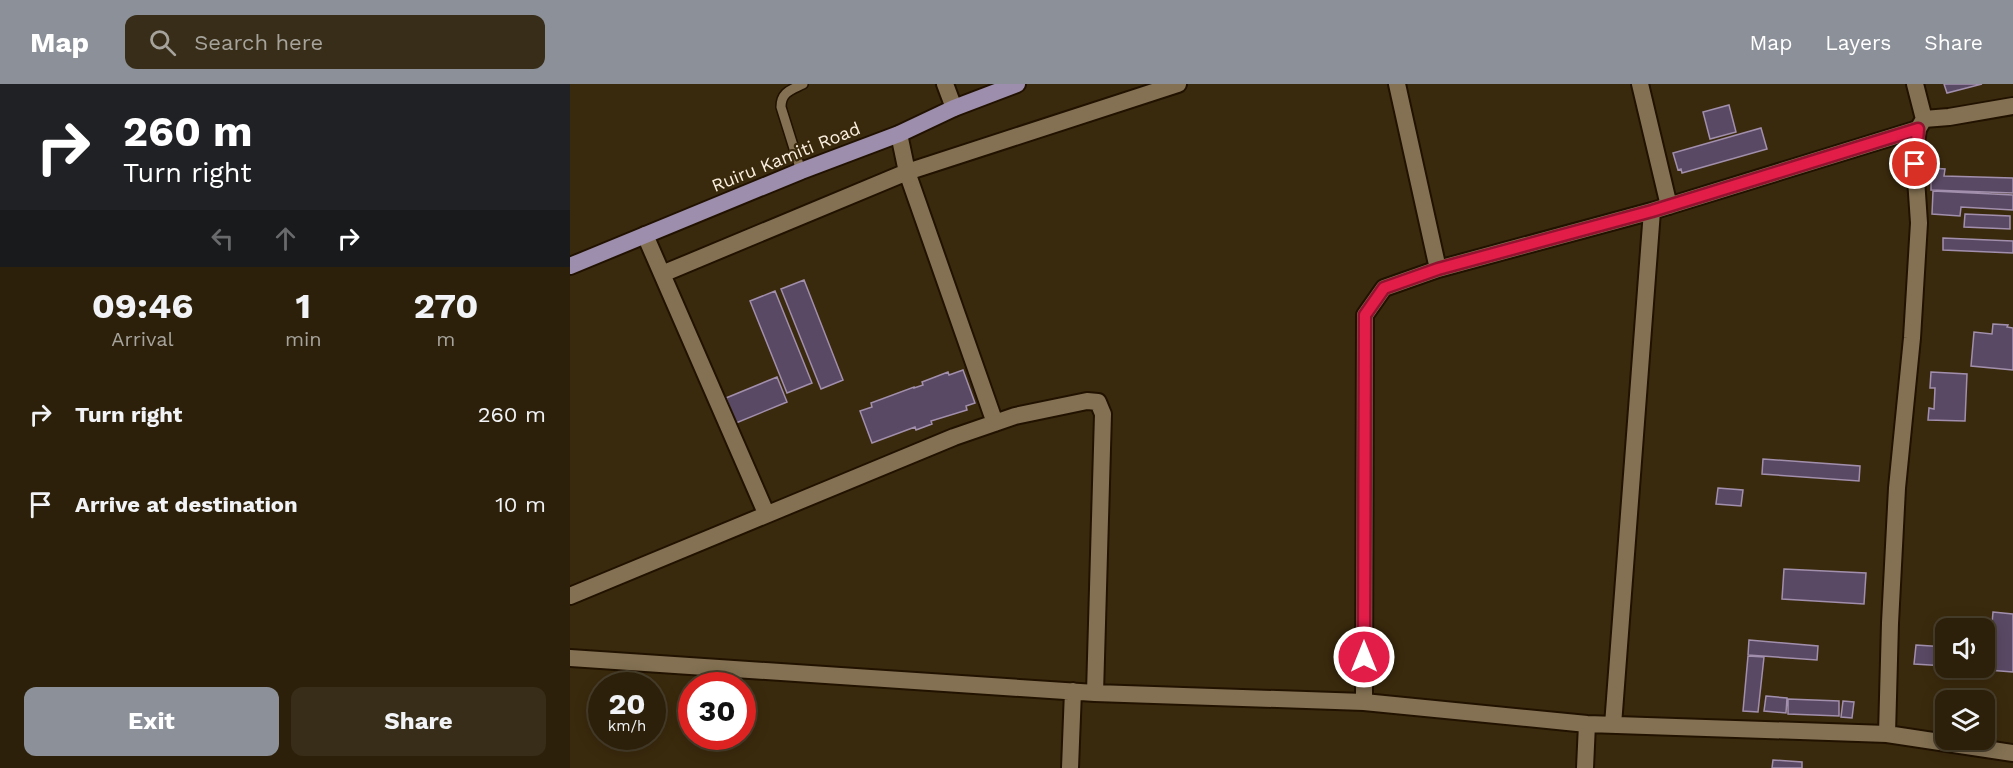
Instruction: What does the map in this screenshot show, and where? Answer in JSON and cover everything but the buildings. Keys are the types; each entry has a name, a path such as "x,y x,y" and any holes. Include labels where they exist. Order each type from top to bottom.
{"main road":[{"name":"Ruiru Kamiti Road","path":"570,266 801,171 899,134 954,108 1017,84"}],"street":[{"path":"945,84 954,108"},
{"path":"662,274 907,172 1178,84"},
{"path":"1396,84 1438,269"},
{"path":"1640,84 1669,206"},
{"path":"1887,734 1897,488 1912,338 1919,223 1915,164 1921,124 1915,84"},
{"path":"1364,702 1365,315 1384,288 1438,269 1669,206 1921,124 2013,106"},
{"path":"899,134 907,172 995,423"},
{"path":"1613,725 1652,211"},
{"path":"645,235 766,513"},
{"path":"570,596 954,437 1015,416 1086,401 1098,402 1103,414 1095,693"},
{"path":"570,658 1095,693 1364,702 1587,724 1887,734 2013,753"},
{"path":"1070,768 1073,691"},
{"path":"1585,768 1587,724"}],"lane":[{"path":"801,171 781,107 781,99 786,92 803,84"}],"route":[{"path":"1364,657 1365,315 1384,288 1438,269 1652,211 1918,129 1915,164"}]}
